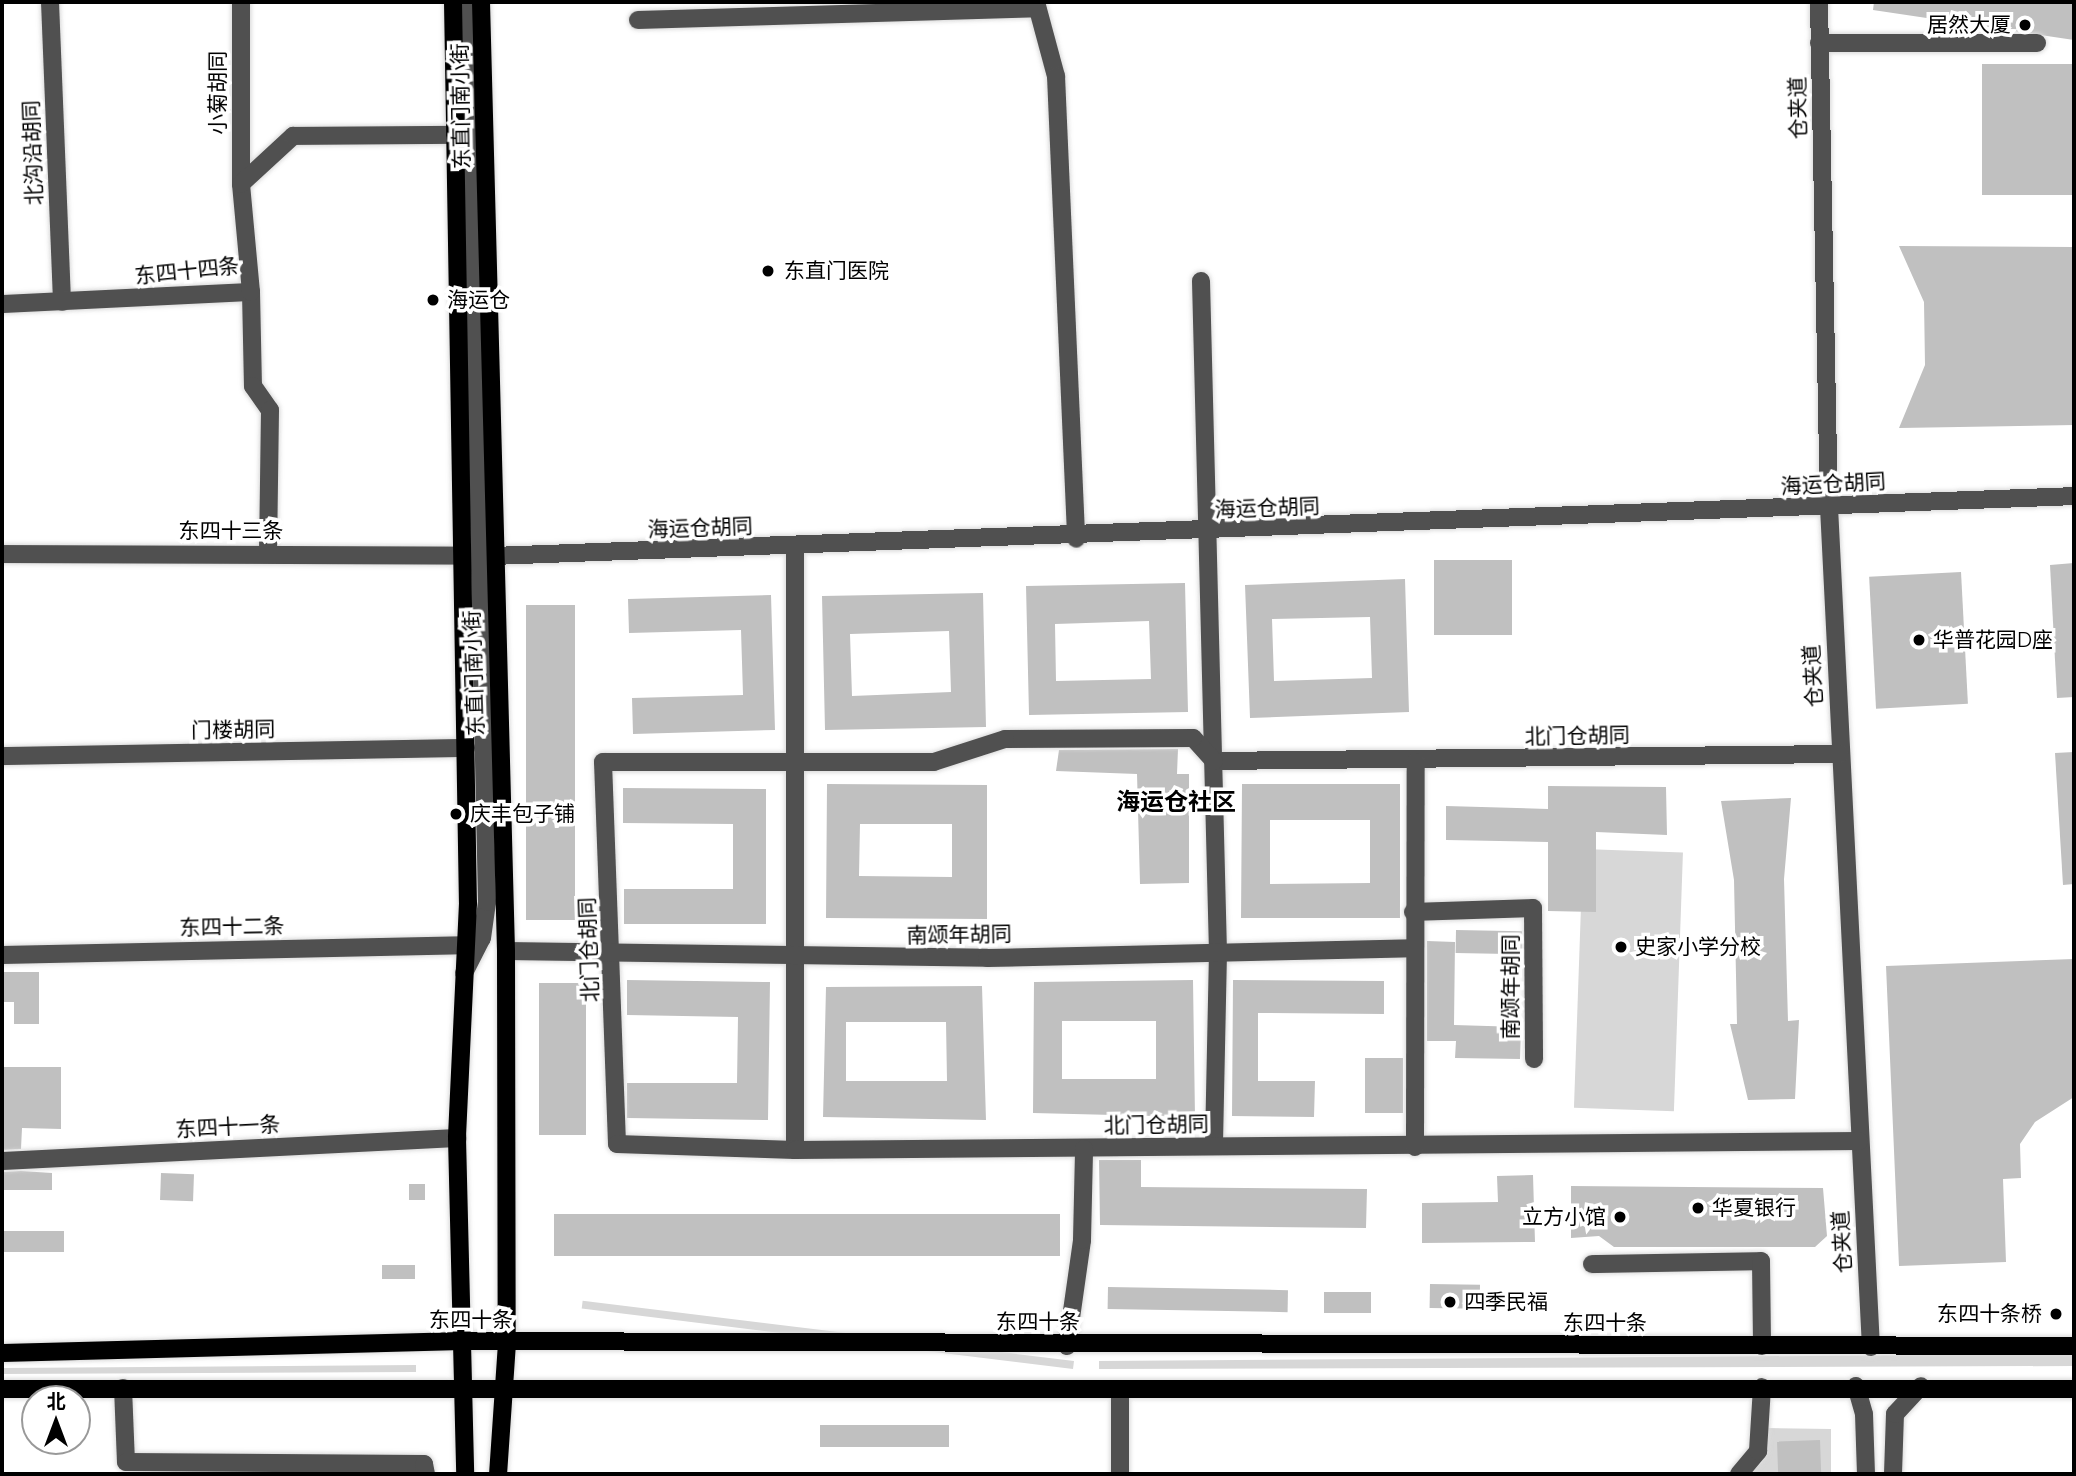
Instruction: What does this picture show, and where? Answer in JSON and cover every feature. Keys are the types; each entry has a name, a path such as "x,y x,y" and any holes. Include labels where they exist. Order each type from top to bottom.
{"main road":[{"name":"东直门南小街","path":"453,2 456,135 477,556 506,951 507,1343 499,1389 498,1474"},
{"name":"东直门南小街","path":"465,1474 457,1138 460,980 464,945 466,748 477,556 481,2"},
{"name":"东四十条","path":"2,1353 463,1341 1067,1346 2074,1346"},
{"path":"2,1389 1120,1390 1921,1386 2074,1389"}],"street":[{"name":"北沟沿胡同","path":"50,2 62,302"},
{"name":"小菊胡同","path":"241,2 241,184"},
{"path":"460,980 482,938 487,902 477,556 468,2"},
{"name":"仓夹道","path":"1819,2 1829,507 1871,1347"},
{"path":"638,20 1037,5 1056,76 1076,539"},
{"path":"1819,43 2037,43"},
{"path":"241,184 293,136 456,135"},
{"name":"东四十四条","path":"2,304 251,292 241,184"},
{"path":"1200,281 1211,533 1218,951 1214,1146"},
{"path":"251,292 253,386 270,410 268,553"},
{"name":"海运仓胡同","path":"477,556 1076,539 2074,496"},
{"path":"795,548 799,760 795,1150"},
{"name":"东四十三条","path":"2,554 268,553 477,556"},
{"name":"北门仓胡同","path":"1840,754 1416,762 1214,761 1193,738 1005,739 934,762 603,762 613,956 617,1144 795,1150 1415,1147 1859,1141"},
{"name":"门楼胡同","path":"2,756 466,748"},
{"path":"1415,1147 1413,912 1416,762"},
{"name":"南颂年胡同","path":"1413,912 1534,908 1534,1059"},
{"name":"东四十二条","path":"2,955 464,945"},
{"name":"南颂年胡同","path":"506,951 613,956 795,958 1413,948"},
{"name":"东四十一条","path":"2,1161 457,1138"},
{"path":"1067,1346 1082,1240 1084,1149"},
{"path":"1592,1264 1761,1261 1762,1346"},
{"path":"1856,1386 1864,1414 1866,1474"},
{"path":"1894,1474 1895,1413 1921,1386"},
{"path":"1739,1474 1758,1451 1762,1387"},
{"path":"123,1388 125,1462 424,1464 426,1474"},
{"path":"1120,1390 1120,1474"}],"shaded area":[{"path":"1583,849 1683,852 1674,1111 1574,1108"},
{"path":"583,1301 1074,1361 1073,1369 582,1309"},
{"path":"2074,1354 2074,1366 1099,1369 1099,1361"},
{"path":"416,1365 416,1372 2,1374 2,1368"},
{"path":"1768,1428 1831,1429 1831,1474 1749,1474 1762,1462"}],"building":[{"name":"居然大厦","path":"1874,2 2074,2 2074,40 1873,10"},
{"path":"1982,64 2074,64 2074,195 1982,195"},
{"path":"1899,246 2074,247 2074,425 1899,428 1925,365 1924,302"},
{"path":"1434,560 1512,560 1512,635 1434,635"},
{"path":"2074,563 2074,697 2057,698 2050,565"},
{"name":"华普花园D座","path":"1961,572 1968,704 1876,709 1869,577"},
{"path":"1405,579 1409,712 1250,718 1245,585","holes":["1370,617 1372,678 1274,681 1272,619"]},
{"path":"1185,583 1188,712 1029,715 1026,586","holes":["1149,621 1151,679 1056,681 1055,624"]},
{"path":"983,593 986,727 825,730 822,596","holes":["949,631 951,692 852,696 850,634"]},
{"path":"771,595 775,730 633,734 632,698 743,695 741,630 629,633 628,599"},
{"path":"526,605 575,605 575,920 526,920"},
{"path":"1178,749 1177,774 1189,774 1189,883 1140,884 1137,774 1056,771 1059,750"},
{"path":"2074,752 2074,884 2063,885 2055,753"},
{"path":"827,784 987,785 987,919 826,918","holes":["860,824 952,824 952,877 859,876"]},
{"path":"1242,784 1400,784 1400,918 1241,918","holes":["1270,820 1370,820 1370,883 1270,884"]},
{"path":"1548,786 1666,787 1667,835 1596,832 1596,912 1548,911 1548,842 1446,840 1446,806 1548,809"},
{"path":"623,788 766,789 766,924 624,924 624,889 733,889 733,824 623,823"},
{"path":"1791,798 1784,879 1788,1021 1799,1020 1795,1099 1748,1100 1730,1024 1737,1024 1734,880 1721,801"},
{"path":"1456,930 1522,931 1522,954 1456,953"},
{"path":"1427,941 1455,942 1454,1025 1521,1027 1520,1059 1455,1058 1456,1041 1427,1041"},
{"path":"2074,959 2074,1097 2035,1122 2020,1144 2021,1178 2003,1179 2006,1262 1899,1266 1886,966"},
{"path":"2,972 39,972 39,1024 14,1024 14,1002 2,1002"},
{"path":"627,980 770,982 768,1120 627,1118 627,1083 737,1083 738,1017 627,1015"},
{"path":"1193,980 1195,1117 1033,1113 1034,982","holes":["1062,1021 1156,1021 1156,1079 1062,1079"]},
{"path":"1233,980 1384,981 1384,1014 1258,1013 1258,1081 1315,1081 1314,1117 1232,1116"},
{"path":"539,983 586,983 586,1135 539,1135"},
{"path":"982,986 986,1120 823,1117 826,987","holes":["846,1022 946,1022 947,1081 846,1081"]},
{"path":"1365,1058 1403,1058 1403,1113 1365,1113"},
{"path":"2,1067 61,1067 61,1129 22,1128 21,1149 2,1150"},
{"path":"1099,1160 1141,1160 1141,1187 1367,1189 1366,1228 1100,1225"},
{"path":"2,1172 52,1173 52,1190 2,1190"},
{"path":"161,1173 194,1174 193,1201 160,1200"},
{"path":"1533,1175 1535,1242 1422,1243 1422,1203 1498,1202 1497,1176"},
{"path":"409,1184 425,1184 425,1200 409,1200"},
{"path":"1571,1186 1823,1188 1827,1236 1815,1247 1614,1247 1599,1236 1571,1238"},
{"path":"554,1214 1060,1214 1060,1256 554,1256"},
{"path":"2,1231 64,1231 64,1252 2,1252"},
{"path":"382,1265 415,1265 415,1279 382,1279"},
{"path":"1430,1284 1480,1285 1480,1309 1430,1308"},
{"path":"1108,1287 1288,1290 1288,1312 1108,1309"},
{"path":"1324,1292 1371,1292 1371,1313 1324,1313"},
{"path":"820,1425 949,1425 949,1447 820,1447"},
{"path":"1820,1440 1821,1474 1778,1474 1777,1442"}],"place":[{"name":"居然大厦","path":"2025,25"},
{"name":"东直门医院","path":"768,271"},
{"name":"海运仓","path":"433,300"},
{"name":"华普花园D座","path":"1919,640"},
{"name":"庆丰包子铺","path":"456,814"},
{"name":"史家小学分校","path":"1621,947"},
{"name":"华夏银行","path":"1698,1208"},
{"name":"立方小馆","path":"1620,1217"},
{"name":"四季民福","path":"1450,1302"},
{"name":"东四十条桥","path":"2056,1314"}],"district":[{"name":"海运仓社区","path":"1176,802"}]}
